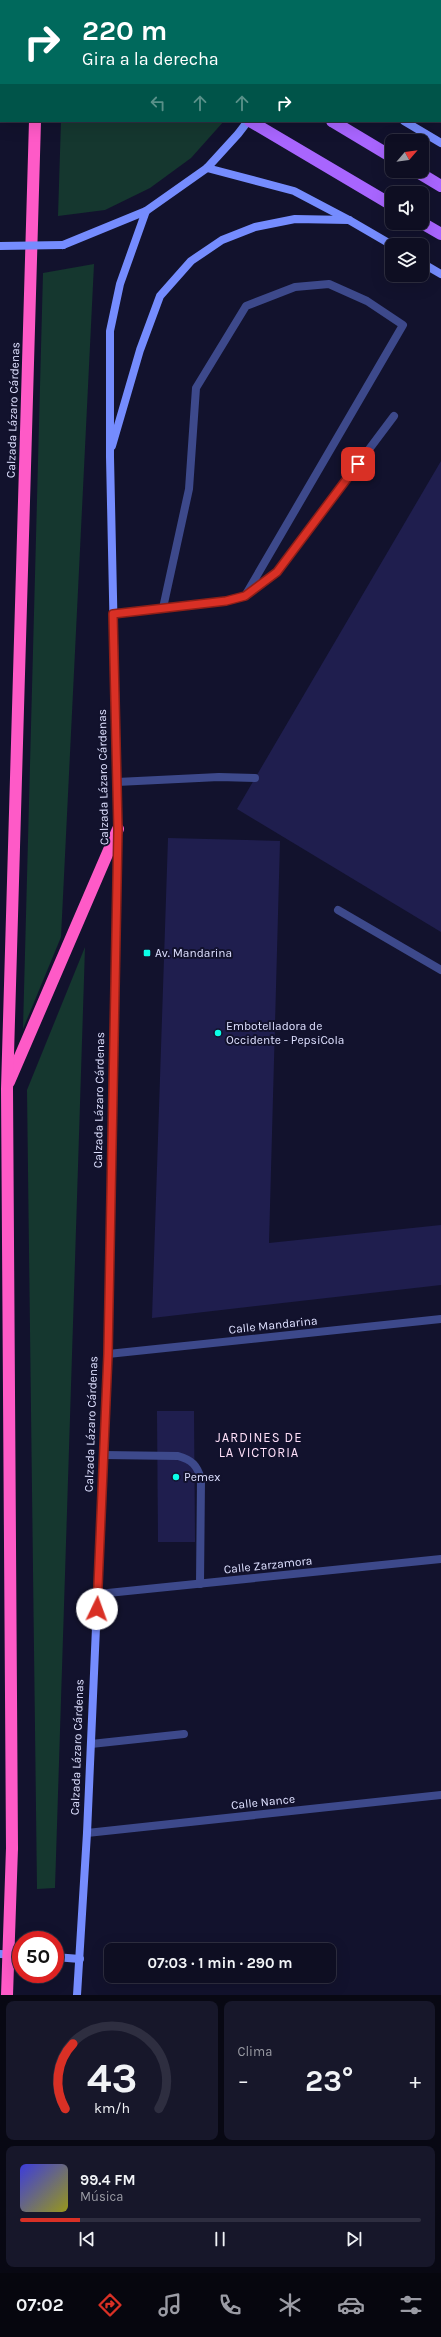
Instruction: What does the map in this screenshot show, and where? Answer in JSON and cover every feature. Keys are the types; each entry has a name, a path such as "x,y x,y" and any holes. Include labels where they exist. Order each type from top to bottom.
{"highway":[{"name":"Calzada Lázaro Cárdenas","path":"7,1995 12,1848 7,1089 35,122"},
{"path":"7,1089 118,830"}],"main road":[{"path":"0,246 63,245 146,211 207,168 248,122"},
{"path":"251,122 385,201"},
{"path":"334,122 385,153"},
{"path":"406,122 441,143"},
{"path":"207,168 294,192 350,220 385,241"},
{"path":"428,178 441,186"},
{"name":"Calzada Lázaro Cárdenas","path":"77,1995 88,1833 108,1354 118,830 110,457 110,331 120,284 146,211"},
{"path":"110,457 140,350 160,296 191,261 222,240 255,227 295,219 350,220"},
{"path":"429,227 441,234"},
{"path":"429,267 441,274"},
{"path":"0,1954 12,1955"},
{"path":"64,1958 80,1959"}],"street":[{"path":"164,608 189,489 196,388 246,306 294,287 329,284 367,301 402,325 245,596"},
{"path":"113,614 226,601 245,596 277,572 394,416"},
{"path":"117,782 219,777 255,778"},
{"path":"338,910 441,970"},
{"name":"Calle Mandarina","path":"108,1354 441,1319"},
{"path":"104,1455 178,1456 189,1459 198,1468 201,1479 200,1584"},
{"name":"Calle Zarzamora","path":"98,1594 441,1559"},
{"path":"91,1744 184,1734"},
{"name":"Calle Nance","path":"88,1833 441,1795"}],"green space":[{"path":"61,122 223,122 191,158 150,188 105,210 58,216"},
{"path":"94,264 61,937 23,1029 43,273"},
{"path":"85,947 55,1888 37,1889 27,1090"}],"building":[{"path":"441,461 441,932 237,809"},
{"name":"Embotelladora de Occidente - PepsiCola","path":"168,838 280,841 269,1243 441,1225 441,1285 152,1318"},
{"name":"Pemex","path":"157,1411 194,1411 195,1542 158,1542"}],"place":[{"name":"Av. Mandarina","path":"147,953"},
{"name":"Embotelladora de Occidente - PepsiCola","path":"218,1033"},
{"name":"Pemex","path":"176,1477"}],"district":[{"name":"JARDINES DE LA VICTORIA","path":"259,1444"}],"route":[{"path":"97,1609 108,1354 118,830 113,614 226,601 245,596 277,572 358,464"}]}
